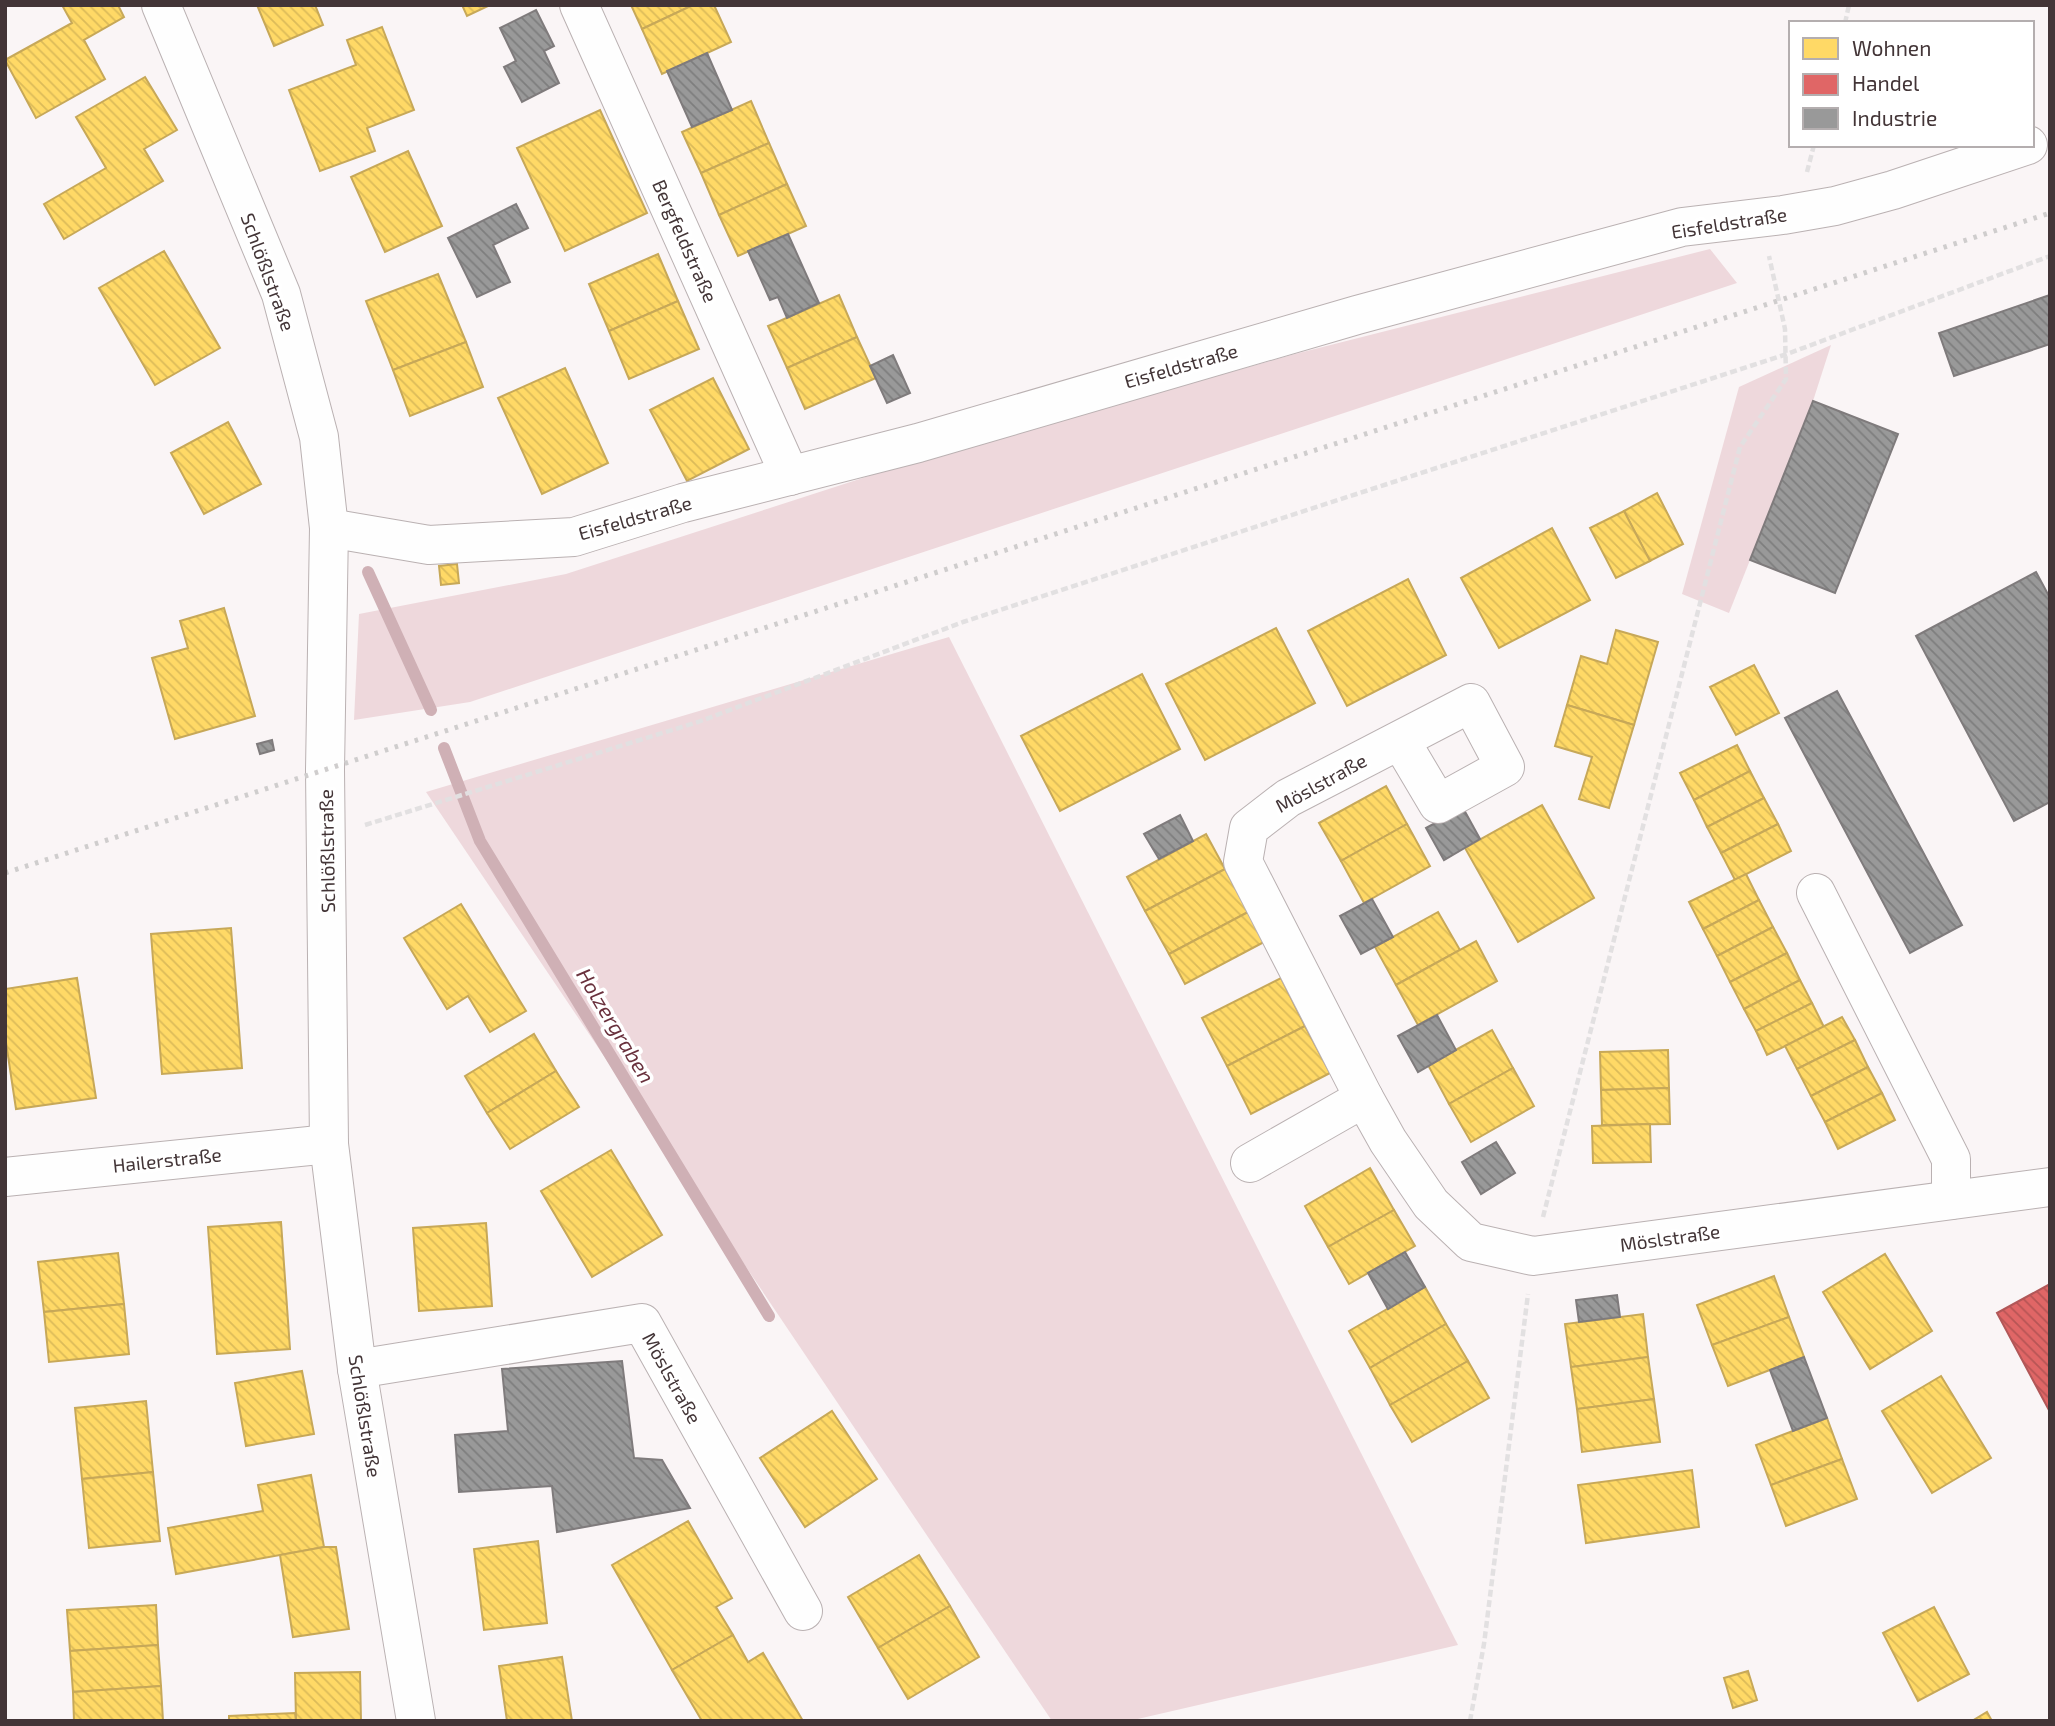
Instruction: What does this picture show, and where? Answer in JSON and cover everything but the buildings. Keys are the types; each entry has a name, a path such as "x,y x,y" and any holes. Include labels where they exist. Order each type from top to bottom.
{"street":[{"name":"Schlößlstraße","path":"161,5 281,295 319,437 329,528 325,770 329,1144 357,1369 416,1721"},
{"name":"Bergfeldstraße","path":"579,5 790,476"},
{"name":"Eisfeldstraße","path":"329,528 429,545 574,537 683,503 918,443 1357,315 1682,228 1835,206 1893,190 2021,147"},
{"name":"Möslstraße","path":"1400,740 1288,798 1249,828 1243,862 1388,1140 1431,1204 1471,1242 1533,1256 2050,1187"},
{"path":"1816,893 1951,1159 1951,1200"},
{"path":"1250,1163 1364,1098"},
{"name":"Hailerstraße","path":"5,1177 329,1144"},
{"name":"Möslstraße","path":"357,1369 642,1323 803,1611"}],"path":[{"path":"1470,1721 1484,1644 1533,1256 1740,447 1786,379 1787,354 1782,310 1770,268 1767,236 1783,215"},
{"path":"327,837 698,722 963,622 1787,354 2050,256"}],"shaded area":[{"path":"1710,249 1737,283 470,702 354,720 359,614 566,574 940,453 1295,354"},
{"path":"1831,345 1813,401 1729,613 1682,594 1739,387"},
{"path":"949,637 1458,1645 1129,1721 1052,1721 426,792"}],"waterway":[{"name":"Holzergraben","path":"368,572 431,710"},
{"name":"Holzergraben","path":"444,748 480,841 769,1316"}],"railway":[{"path":"5,873 2050,213"}]}
